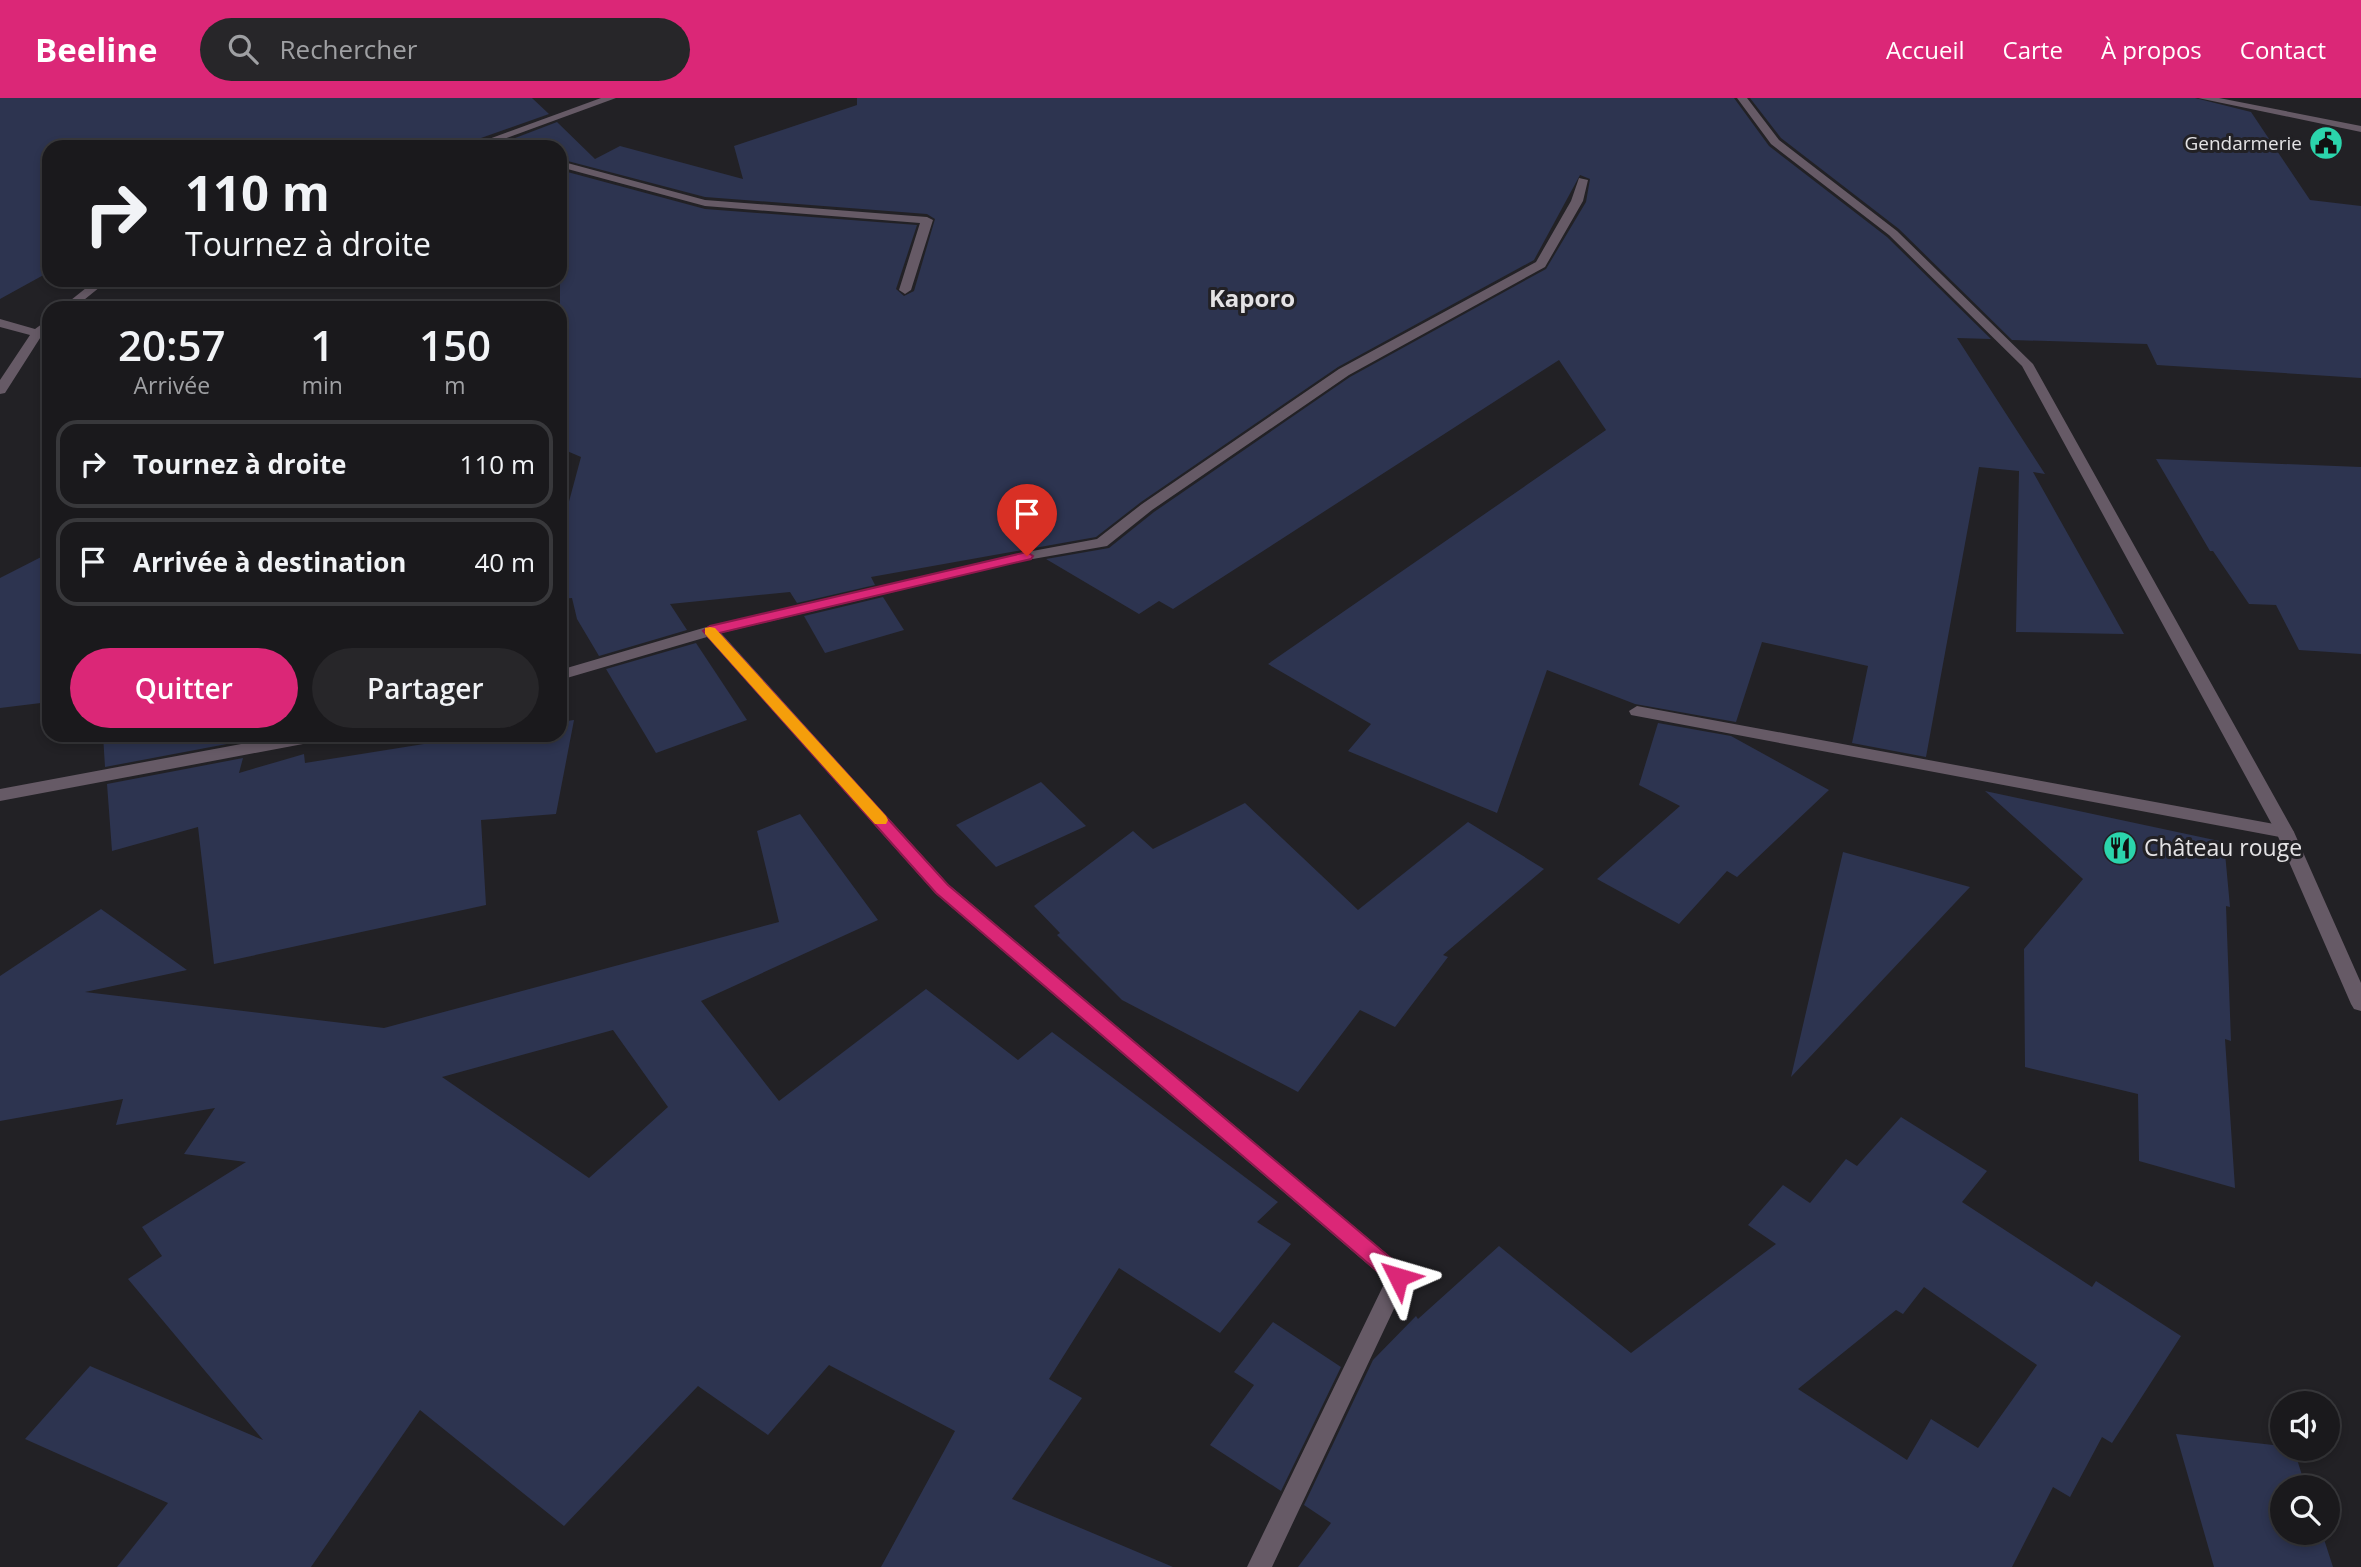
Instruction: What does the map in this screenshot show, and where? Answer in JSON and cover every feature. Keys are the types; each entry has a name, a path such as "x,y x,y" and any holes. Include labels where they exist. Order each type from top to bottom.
{"street":[{"path":"491,140 611,98"},
{"path":"1742,98 1775,142 1893,233 2028,364 2285,832 2361,1004"},
{"path":"2203,98 2361,129"},
{"path":"567,166 705,202 927,220 905,290"},
{"path":"567,673 710,631 1027,556 1101,543 1147,507 1344,372 1541,264 1577,201 1583,180"},
{"path":"75,301 92,287"},
{"path":"0,323 37,333"},
{"path":"0,390 42,329"},
{"path":"710,631 942,889 1398,1277 1259,1567"},
{"path":"1637,711 2285,832"},
{"path":"0,795 281,742"}],"building":[{"path":"0,98 532,98 549,114 477,140 42,140 42,276 0,299"},
{"path":"857,98 1734,98 1769,146 1887,237 1991,339 1957,338 2045,474 2033,472 2124,634 2016,632 2019,471 1979,467 1926,757 1852,743 1868,666 1762,642 1736,722 1635,704 1547,670 1497,813 1348,751 1371,724 1268,664 1606,430 1559,360 1173,609 1159,601 1139,614 1046,559 1109,548 1154,512 1350,377 1546,269 1586,202 1590,179 1580,175 1534,260 1338,367 1141,502 1096,537 871,577 875,585 797,603 790,592 670,604 687,630 599,656 577,619 572,598 567,598 567,509 581,457 567,451 567,301 560,301 560,287 567,287 567,172 705,209 917,225 896,289 904,296 914,291 935,219 927,214 705,197 567,161 567,140 510,140 557,122 595,159 620,146 743,179 734,146 857,105"},
{"path":"1750,98 2195,98 2251,112 2310,200 2361,206 2361,378 2157,365 2147,344 2012,340 1899,229 1781,138"},
{"path":"2156,459 2361,467 2361,654 2299,650 2276,605 2249,604 2213,551 2210,551"},
{"path":"42,557 42,703 0,708 0,578"},
{"path":"883,597 904,630 825,653 804,616"},
{"path":"696,643 747,720 656,753 606,669"},
{"path":"574,720 556,814 481,820 486,905 214,964 198,827 112,851 107,784 243,758 239,773 304,754 305,763 436,742 567,742 567,721"},
{"path":"1658,723 1731,736 1829,790 1737,877 1727,871 1679,924 1597,879 1680,806 1639,785"},
{"path":"103,742 237,742 105,767"},
{"path":"1041,782 1086,826 996,867 956,825"},
{"path":"1985,791 2224,842 2230,907 2226,906 2231,1041 2225,1039 2235,1188 2139,1161 2138,1094 2025,1067 2024,949 2083,879"},
{"path":"1245,803 1358,910 1468,822 1544,869 1443,955 1448,957 1395,1027 1360,1010 1298,1092 1122,1000 1057,935 1060,933 1034,906 1133,831 1153,849"},
{"path":"800,814 878,920 701,1001 779,1101 926,989 1018,1060 1052,1032 1278,1202 1257,1222 1291,1244 1220,1333 1119,1268 1049,1379 1082,1398 1012,1499 1173,1567 881,1567 955,1431 829,1365 768,1435 698,1386 564,1526 420,1410 311,1567 117,1567 168,1503 25,1439 90,1366 263,1440 128,1279 162,1256 142,1227 246,1162 184,1154 215,1108 116,1125 123,1099 0,1121 0,976 101,909 187,970 85,992 384,1028 779,922 757,831","holes":["613,1030 668,1107 589,1178 442,1077"]},
{"path":"1843,852 1970,887 1791,1077"},
{"path":"1901,1117 1987,1171 1962,1202 2092,1287 2096,1281 2181,1336 2112,1443 2102,1437 2070,1497 2053,1487 2012,1567 1298,1567 1331,1523 1304,1505 1373,1360 1416,1316 1418,1319 1499,1246 1631,1353 1776,1244 1748,1225 1783,1185 1810,1203 1846,1159 1857,1166","holes":["1924,1287 2037,1365 1978,1448 1931,1419 1907,1460 1798,1389 1896,1310 1903,1314"]},
{"path":"1273,1322 1341,1367 1281,1491 1210,1445 1254,1385 1234,1372"},
{"path":"2176,1434 2270,1445 2270,1461 2298,1461 2302,1475 2270,1475 2270,1545 2326,1545 2333,1567 2214,1567"}],"slow traffic":[{"path":"710,631 880,820"}],"place":[{"name":"Gendarmerie","path":"2326,143"},
{"name":"Château rouge","path":"2120,848"}],"district":[{"name":"Kaporo","path":"1252,299"}],"route":[{"path":"1027,556 710,631 942,889 1398,1277"}]}
